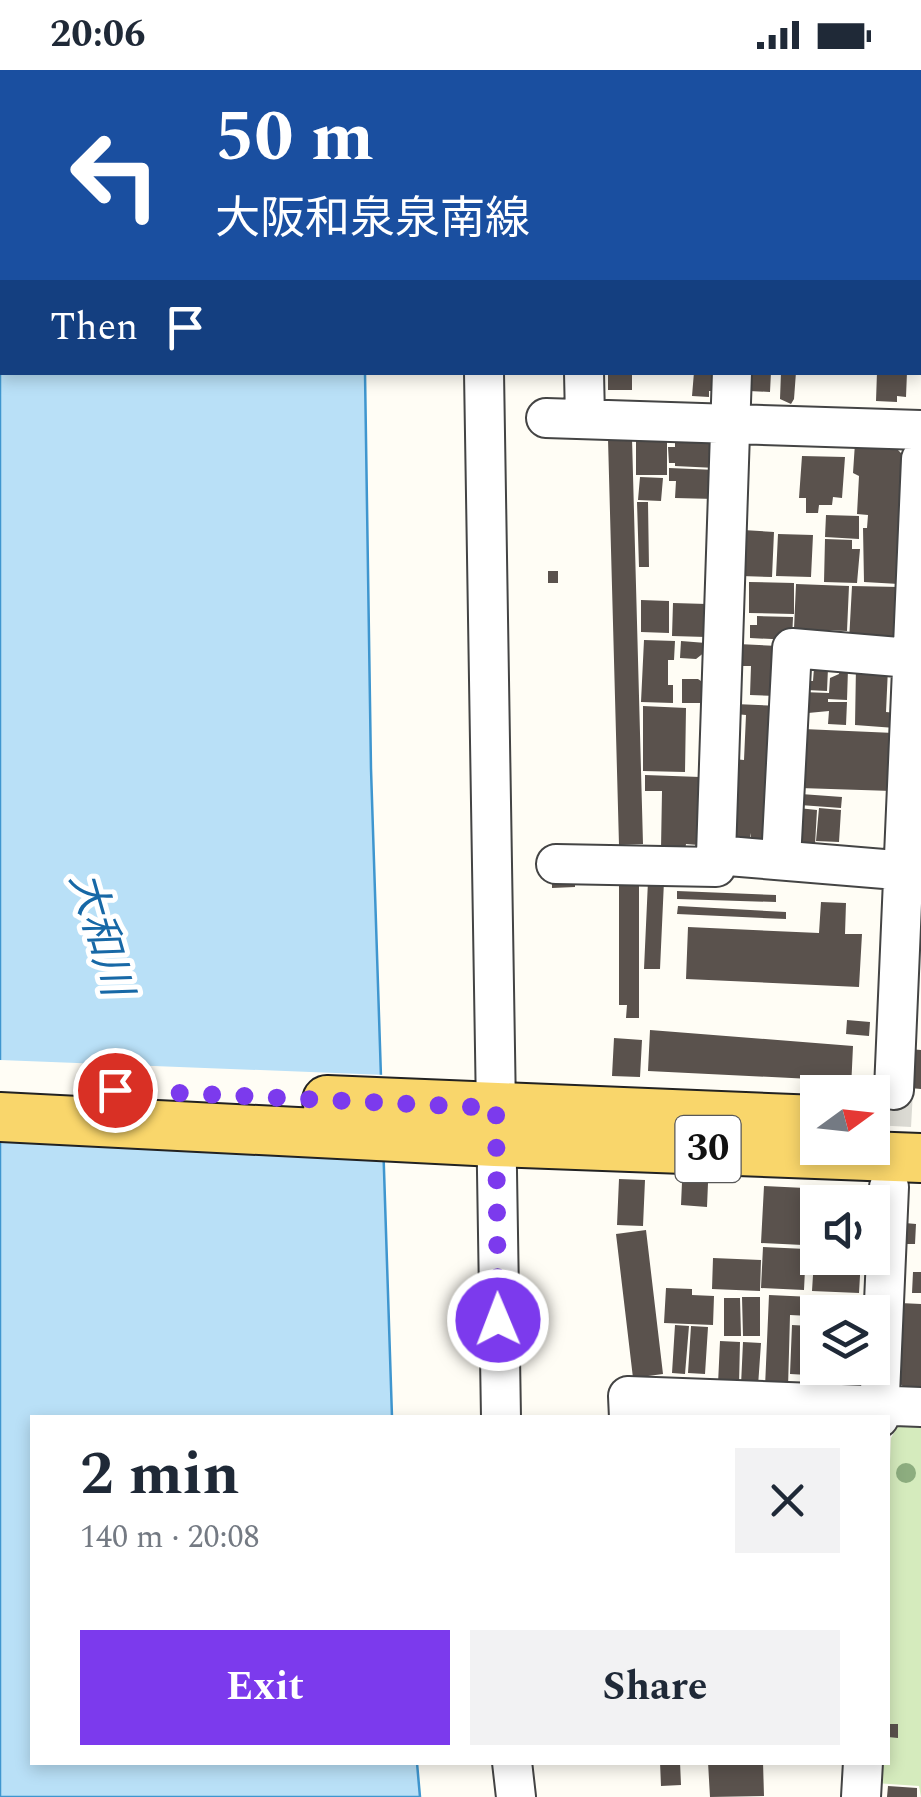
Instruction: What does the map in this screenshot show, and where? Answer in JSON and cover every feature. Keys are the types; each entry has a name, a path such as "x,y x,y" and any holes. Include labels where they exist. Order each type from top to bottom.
{"main road":[{"name":"30","path":"0,1085 477,1123 905,1173"},
{"name":"30","path":"0,1117 477,1123 531,1106 800,1119"}],"street":[{"path":"484,375 477,1123 501,1415"},
{"path":"584,375 585,418"},
{"path":"556,864 716,868 732,375"},
{"path":"546,418 921,430"},
{"path":"896,1113 912,872 910,658 921,459"},
{"path":"781,860 792,648 910,658"},
{"path":"716,855 912,872"},
{"path":"880,1411 905,1173"},
{"path":"629,1415 628,1396 880,1411 921,1407"},
{"path":"512,1765 516,1797"},
{"path":"861,1797 863,1765"}],"green space":[{"path":"899,1424 921,1424 921,1797 919,1786 875,1783 876,1765 890,1765 891,1438"}],"water":[{"name":"大和川","path":"0,375 365,375 371,769 392,1415 30,1415 30,1765 417,1765 420,1797 0,1797"}],"pier":[{"path":"0,1060 386,1075 389,1153 0,1138"}],"building":[{"path":"608,375 632,375 632,390 608,390"},
{"path":"694,375 716,375 715,391 709,391 709,397 692,396"},
{"path":"750,375 771,375 770,392 749,391"},
{"path":"781,375 796,375 791,404 780,399"},
{"path":"877,375 907,375 906,397 897,396 897,402 876,401"},
{"path":"636,434 667,434 667,475 636,475"},
{"path":"675,436 713,441 716,468 669,463 668,447 675,447"},
{"path":"632,438 643,844 619,845 608,439"},
{"path":"855,443 894,446 908,460 904,518 899,518 899,584 864,582 863,528 867,528 868,515 857,514 859,476 853,473"},
{"path":"802,456 845,457 842,498 833,497 832,505 819,505 818,513 806,513 806,498 799,498"},
{"path":"669,468 716,470 715,499 675,498 676,481 669,481"},
{"path":"640,477 663,478 661,501 638,500"},
{"path":"637,502 648,502 649,567 639,567"},
{"path":"826,515 859,516 859,539 825,537"},
{"path":"743,530 774,532 772,577 741,576"},
{"path":"778,534 813,535 811,577 776,576"},
{"path":"825,539 852,540 852,549 860,549 857,583 824,582"},
{"path":"548,571 558,571 558,583 548,583"},
{"path":"749,582 794,583 794,614 749,613"},
{"path":"796,584 849,586 847,631 794,629"},
{"path":"852,586 899,587 897,639 849,641"},
{"path":"641,600 669,601 669,633 641,632"},
{"path":"673,603 707,604 706,637 672,636"},
{"path":"757,616 793,617 792,640 750,638 750,625 757,625"},
{"path":"644,640 675,641 674,660 668,660 673,703 641,702"},
{"path":"681,641 706,643 705,652 696,659 680,658"},
{"path":"738,644 778,646 777,696 750,695 751,666 737,666"},
{"path":"856,666 888,668 886,712 896,713 895,728 855,725"},
{"path":"814,668 828,668 827,691 807,690"},
{"path":"840,668 848,669 847,700 828,702 847,702 846,725 828,724 829,711 808,713 808,703 802,702 802,692 829,693 830,678 839,674"},
{"path":"682,679 704,683 703,703 682,703"},
{"path":"735,704 781,706 775,839 751,845 751,833 749,844 730,840 733,759 744,760 746,715 735,714"},
{"path":"643,706 686,708 685,772 643,771"},
{"path":"803,729 894,733 892,791 800,788"},
{"path":"645,775 700,777 698,845 686,844 685,850 661,849 662,791 645,791"},
{"path":"801,794 842,797 841,808 800,805"},
{"path":"798,808 817,810 815,845 796,840"},
{"path":"819,808 841,810 839,842 816,841"},
{"path":"552,878 575,878 575,887 552,888"},
{"path":"619,878 639,878 639,1018 626,1018 627,1005 619,1005"},
{"path":"648,881 664,881 660,969 644,969"},
{"path":"677,891 776,895 776,902 677,899"},
{"path":"821,902 846,903 845,934 862,934 859,987 686,979 688,927 819,933"},
{"path":"678,906 786,912 786,919 677,914"},
{"path":"847,1020 870,1022 869,1036 846,1034"},
{"path":"650,1030 853,1046 852,1075 800,1075 800,1078 648,1071"},
{"path":"614,1038 642,1040 640,1077 612,1076"},
{"path":"909,1049 921,1050 921,1089 910,1088"},
{"path":"619,1179 645,1180 643,1226 617,1225"},
{"path":"682,1182 708,1183 707,1207 681,1205"},
{"path":"764,1186 800,1188 800,1245 761,1243"},
{"path":"905,1223 916,1224 915,1244 905,1244"},
{"path":"646,1230 663,1374 633,1378 616,1234"},
{"path":"763,1247 800,1249 804,1290 761,1288"},
{"path":"713,1258 761,1260 760,1291 712,1289"},
{"path":"913,1272 921,1272 921,1293 912,1293"},
{"path":"813,1275 860,1275 859,1293 812,1291"},
{"path":"666,1288 692,1289 692,1295 714,1296 713,1325 664,1323"},
{"path":"769,1295 800,1296 800,1316 790,1315 788,1388 765,1387"},
{"path":"742,1297 760,1297 760,1336 743,1336"},
{"path":"724,1298 740,1298 741,1336 724,1336"},
{"path":"900,1303 921,1304 921,1392 908,1391 897,1381"},
{"path":"675,1325 689,1326 685,1374 672,1373"},
{"path":"792,1325 800,1325 800,1375 790,1374"},
{"path":"691,1326 708,1327 705,1374 688,1373"},
{"path":"720,1341 740,1342 739,1385 718,1384"},
{"path":"743,1342 761,1343 758,1386 741,1385"},
{"path":"812,1385 834,1385 834,1388"},
{"path":"837,1385 862,1385 855,1390 837,1389"},
{"path":"890,1724 898,1724 898,1738 890,1737"},
{"path":"660,1765 680,1765 681,1785 661,1786"},
{"path":"708,1765 763,1765 764,1796 710,1797"},
{"path":"888,1786 917,1788 917,1797 887,1797"}],"tunnel":[{"path":"889,1183 894,1090"}],"route":[{"path":"115,1090 496,1108 498,1320"}]}
